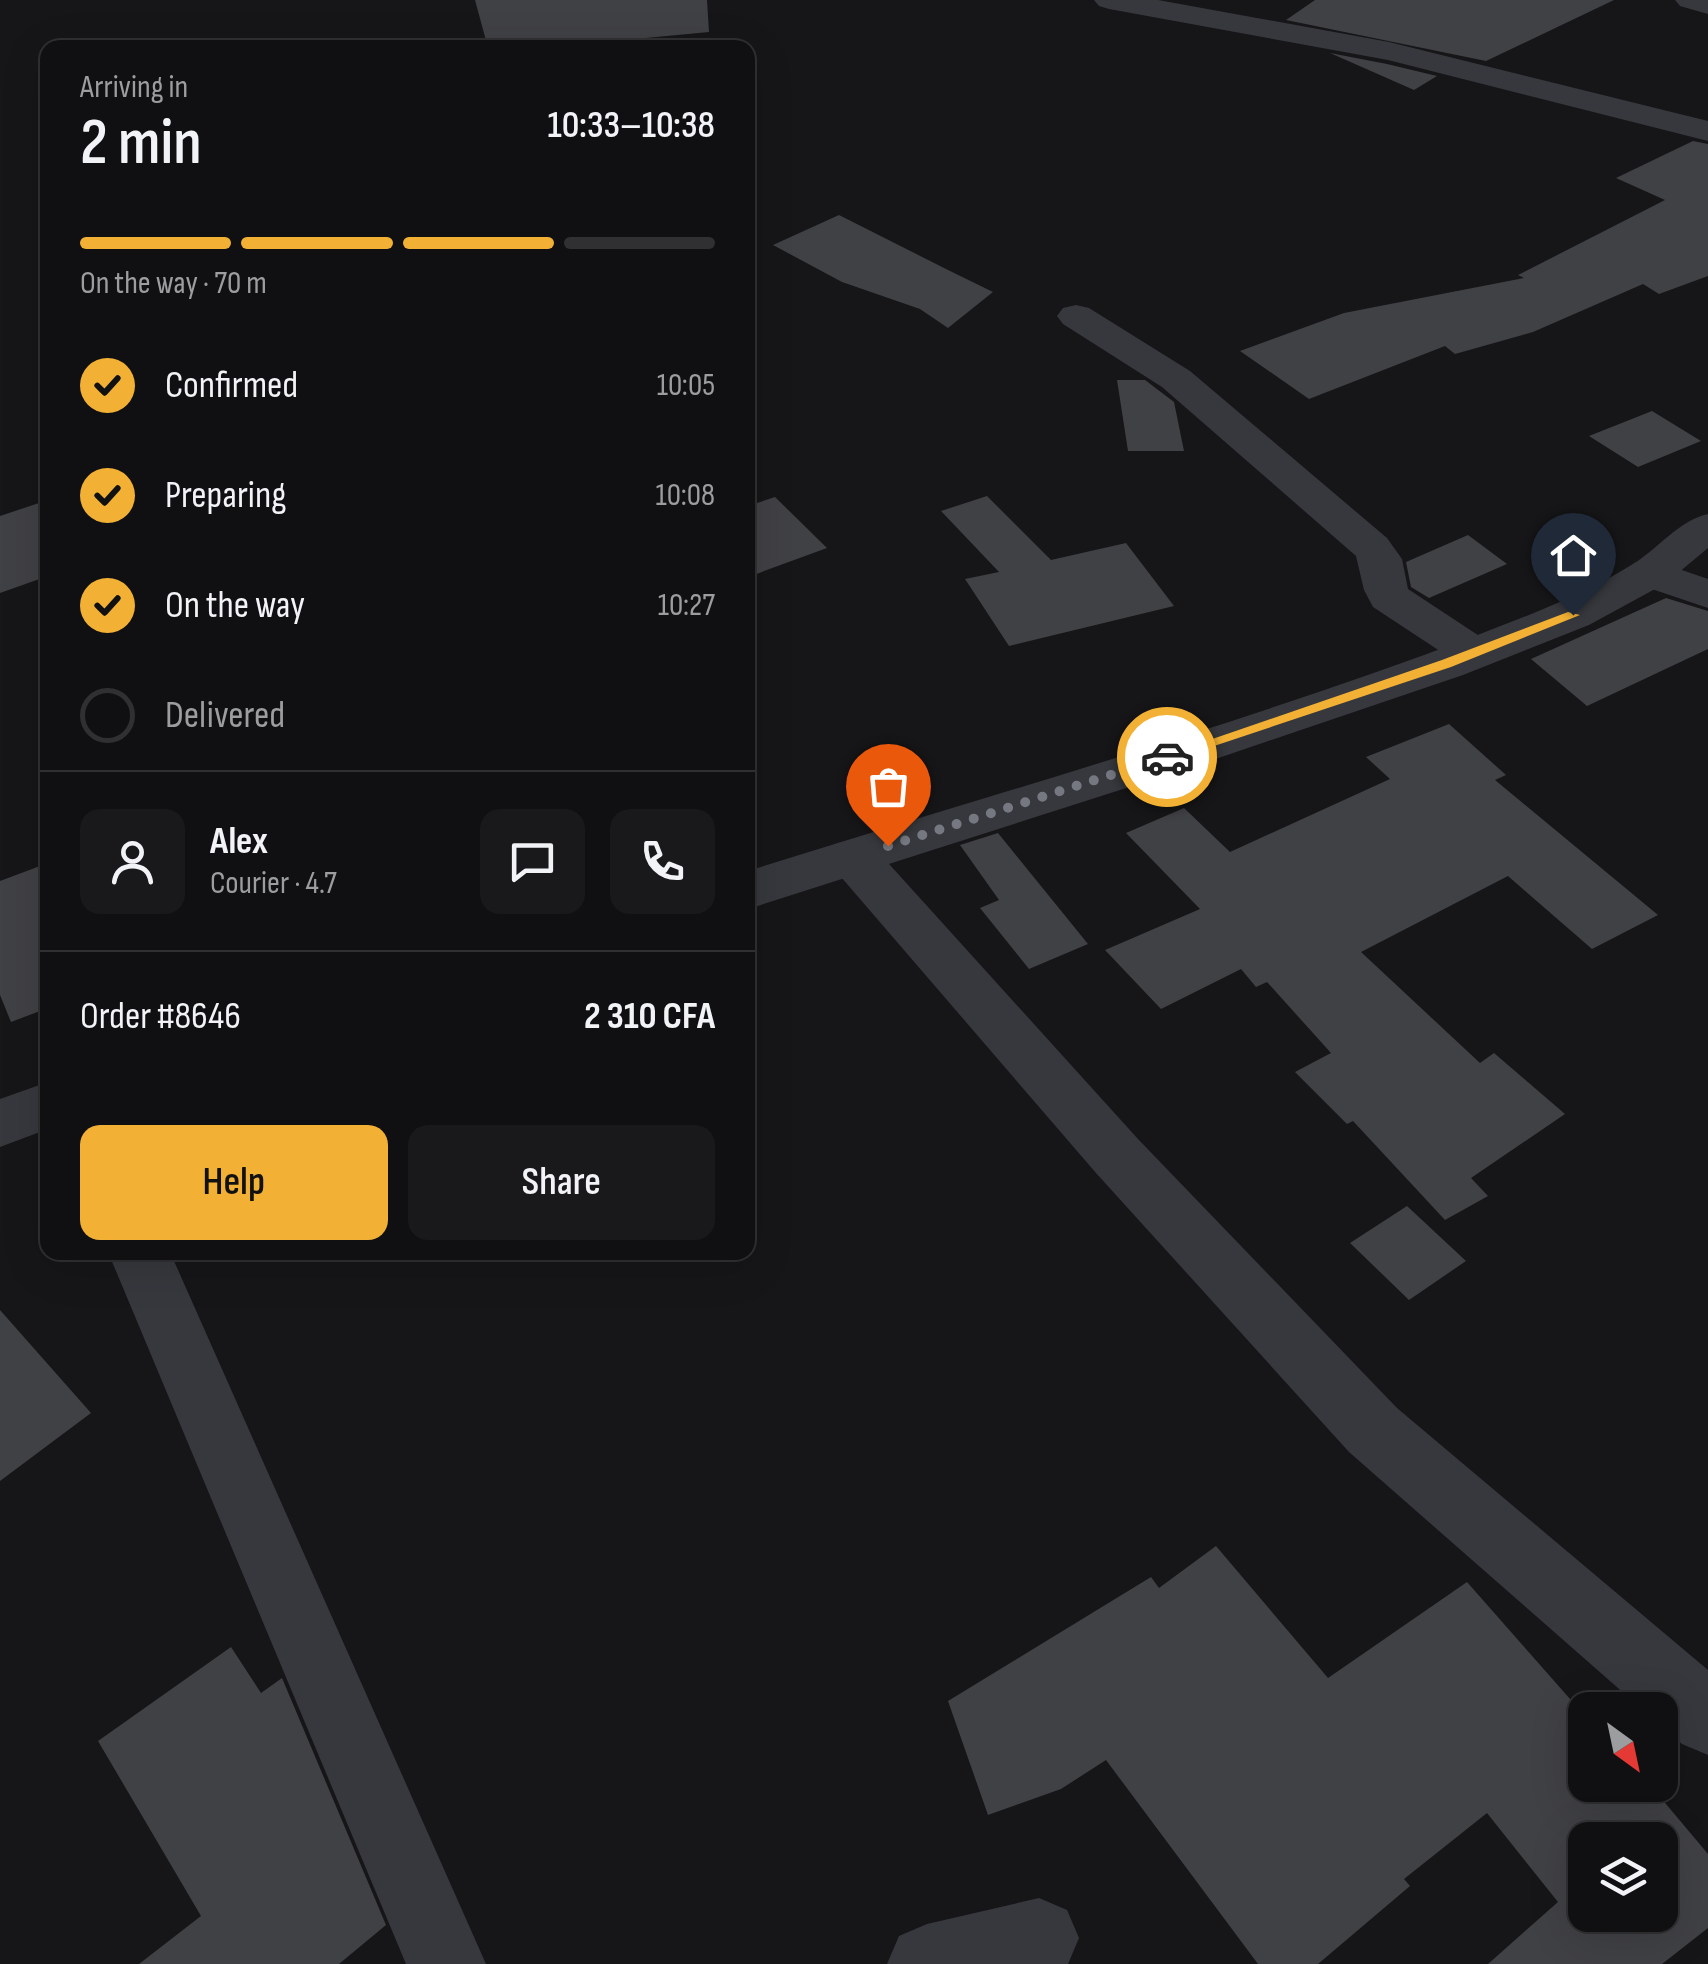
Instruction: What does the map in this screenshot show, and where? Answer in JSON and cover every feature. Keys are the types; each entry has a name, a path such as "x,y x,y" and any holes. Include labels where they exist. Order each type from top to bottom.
{"street":[{"path":"1109,0 1389,51 1708,131"},
{"path":"1690,0 1708,6"},
{"path":"1076,316 1144,356 1192,393 1372,547 1384,566 1384,588 1389,596 1474,653"},
{"path":"755,888 1474,653 1573,615 1650,573 1708,528"},
{"path":"1650,573 1708,594"},
{"path":"853,858 1116,1156 1373,1430 1708,1718"},
{"path":"0,1123 40,1108"},
{"path":"143,1260 446,1964"},
{"path":"927,1964 1039,1938"}],"building":[{"path":"475,0 707,0 709,32 625,40 486,40"},
{"path":"1315,0 1614,0 1486,61 1286,20"},
{"path":"1330,53 1387,64 1437,76 1414,90"},
{"path":"1693,141 1708,144 1708,276 1659,294 1643,284 1533,332 1455,354 1445,346 1309,399 1240,351 1344,313 1524,278 1518,275 1665,200 1616,178"},
{"path":"839,215 993,292 948,328 920,309 842,282 773,245"},
{"path":"1117,380 1145,380 1174,402 1184,451 1128,451"},
{"path":"1652,411 1701,441 1638,467 1589,436"},
{"path":"987,496 1051,560 1126,543 1174,606 1009,646 965,579 999,572 941,511"},
{"path":"775,497 827,548 755,574 755,504"},
{"path":"40,503 40,579 0,593 0,516"},
{"path":"1468,535 1507,564 1429,598 1411,587 1406,562"},
{"path":"1666,598 1708,611 1708,649 1587,706 1531,659"},
{"path":"1449,724 1506,775 1495,780 1658,915 1592,949 1508,876 1361,952 1480,1063 1494,1053 1565,1114 1471,1178 1488,1196 1445,1220 1353,1121 1347,1124 1295,1072 1331,1053 1267,982 1256,987 1241,969 1161,1009 1105,950 1200,909 1126,833 1184,808 1230,852 1390,779 1366,757"},
{"path":"998,833 1088,944 1029,969 980,908 999,900 960,845"},
{"path":"40,866 40,1011 11,1022 0,995 0,881"},
{"path":"1407,1206 1466,1261 1409,1300 1350,1243"},
{"path":"0,1310 91,1413 0,1481"},
{"path":"1216,1546 1328,1678 1467,1582 1568,1697 1568,1802 1664,1802 1708,1854 1708,1928 1662,1964 1488,1964 1558,1902 1487,1813 1404,1879 1410,1886 1318,1964 1258,1964 1106,1760 1061,1789 988,1815 948,1701 1151,1577 1159,1588"},
{"path":"231,1647 261,1693 282,1678 386,1925 339,1964 139,1964 201,1916 98,1741"}],"way so far":[{"path":"888,846 1167,757"}],"route":[{"path":"1167,757 1446,664 1573,615"}]}
